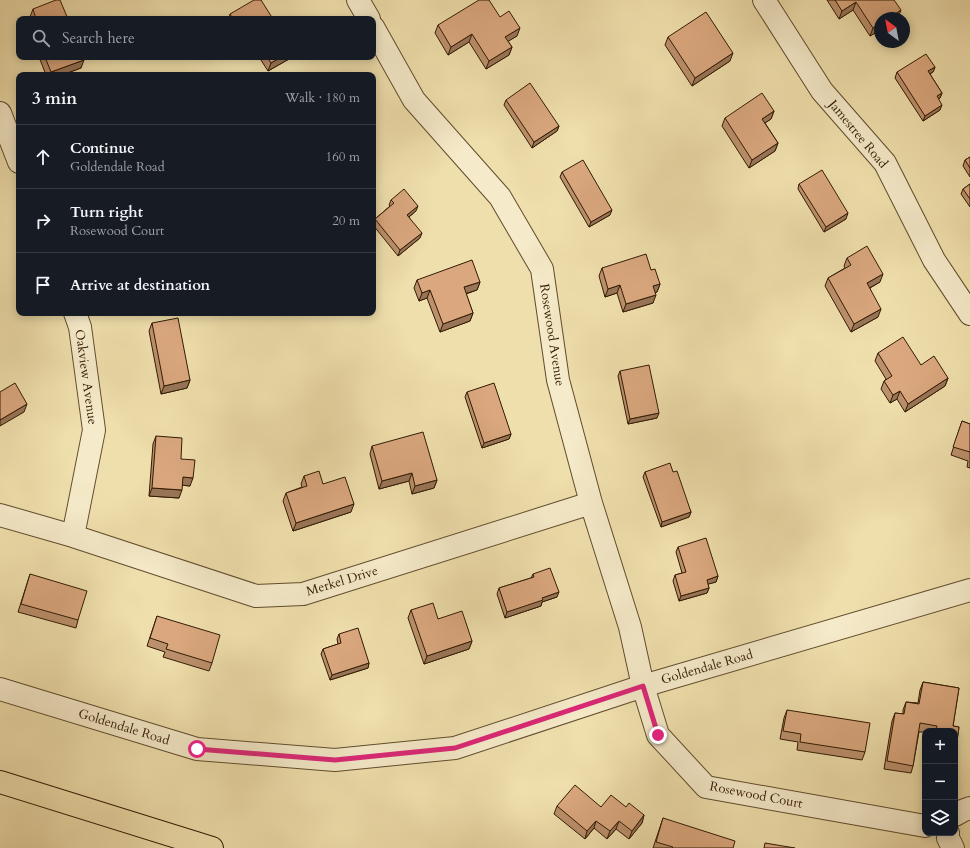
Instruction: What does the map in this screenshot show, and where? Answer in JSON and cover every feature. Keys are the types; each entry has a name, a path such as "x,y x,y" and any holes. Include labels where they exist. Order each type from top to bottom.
{"highway":[{"path":"0,782 212,848"}],"street":[{"path":"358,0 367,16"},
{"name":"Jamestree Road","path":"764,0 822,91 885,163 934,260 970,314"},
{"name":"Rosewood Avenue","path":"376,31 414,100 500,197 542,269 558,380 591,503 630,627 643,686"},
{"path":"0,113 16,154"},
{"name":"Oakview Avenue","path":"73,536 94,430 80,327 76,316"},
{"name":"Merkel Drive","path":"0,515 73,536 256,596 303,594 591,503"},
{"name":"Goldendale Road","path":"0,689 197,749 335,760 455,748 643,686 970,590"},
{"name":"Rosewood Court","path":"643,686 658,735 706,786 922,825"},
{"path":"958,813 970,808"},
{"path":"948,836 953,848"}],"building":[{"path":"56,0 60,0 67,16 35,16 33,9"},
{"path":"254,0 261,0 271,16 231,16 230,14"},
{"path":"479,0 489,0 500,17 509,11 520,28 505,37 512,47 489,61 472,34 451,47 438,25"},
{"path":"835,0 894,0 901,10 898,12 874,12 873,28 856,2 842,11"},
{"path":"706,12 733,53 695,78 668,37"},
{"path":"926,54 935,67 928,71 942,93 937,96 942,105 925,116 897,72"},
{"path":"46,60 84,60 51,72"},
{"path":"269,60 276,60 271,63"},
{"path":"530,83 559,126 534,142 506,100"},
{"path":"762,93 774,111 762,119 778,143 752,160 725,118"},
{"path":"970,157 970,168 965,160"},
{"path":"583,160 612,210 591,222 562,172"},
{"path":"822,170 848,213 826,227 799,184"},
{"path":"970,184 970,199 963,189"},
{"path":"404,189 418,206 407,215 422,233 400,250 376,220 376,218 394,203 391,200"},
{"path":"867,246 883,274 867,283 881,309 854,324 828,278 851,265 847,258"},
{"path":"646,254 651,270 655,269 660,284 653,286 656,295 626,304 620,285 608,289 602,268"},
{"path":"472,260 480,282 464,287 473,313 443,324 430,290 422,293 417,280"},
{"path":"178,318 190,380 164,386 152,323"},
{"path":"903,337 921,365 934,356 948,378 908,404 900,391 893,395 884,381 892,376 878,353"},
{"path":"649,365 659,413 630,419 620,371"},
{"path":"15,383 27,404 0,420 0,392"},
{"path":"494,383 511,434 484,443 467,392"},
{"path":"962,421 970,424 970,452 953,447"},
{"path":"423,432 437,480 415,486 412,473 382,481 372,446"},
{"path":"156,436 182,438 181,459 195,460 193,478 183,477 182,490 152,488"},
{"path":"670,463 673,472 677,471 691,512 662,522 645,472"},
{"path":"319,471 323,484 345,477 354,504 296,523 286,493 307,486 304,476"},
{"path":"706,538 718,576 707,580 709,588 681,596 675,575 686,572 678,547"},
{"path":"550,568 559,592 542,598 543,600 507,612 499,588 534,577 533,574"},
{"path":"30,574 87,591 78,620 21,604"},
{"path":"433,603 438,619 462,611 472,641 427,656 411,610"},
{"path":"157,616 220,635 212,663 166,649 168,644 150,638"},
{"path":"358,628 369,663 332,675 323,649 341,643 339,634"},
{"path":"923,682 959,688 953,726 959,727 958,734 958,728 937,728 937,726 920,723 913,766 887,761 895,713 904,714 906,702 919,704"},
{"path":"787,710 870,723 865,752 800,742 801,734 783,731"},
{"path":"575,785 601,807 611,795 626,807 629,803 644,815 632,831 619,821 610,831 596,821 587,831 557,806"},
{"path":"663,818 735,841 733,848 672,848 673,847 656,842"},
{"path":"765,843 795,848 764,848"}],"route":[{"path":"197,749 335,760 455,748 643,686 658,735"}]}
